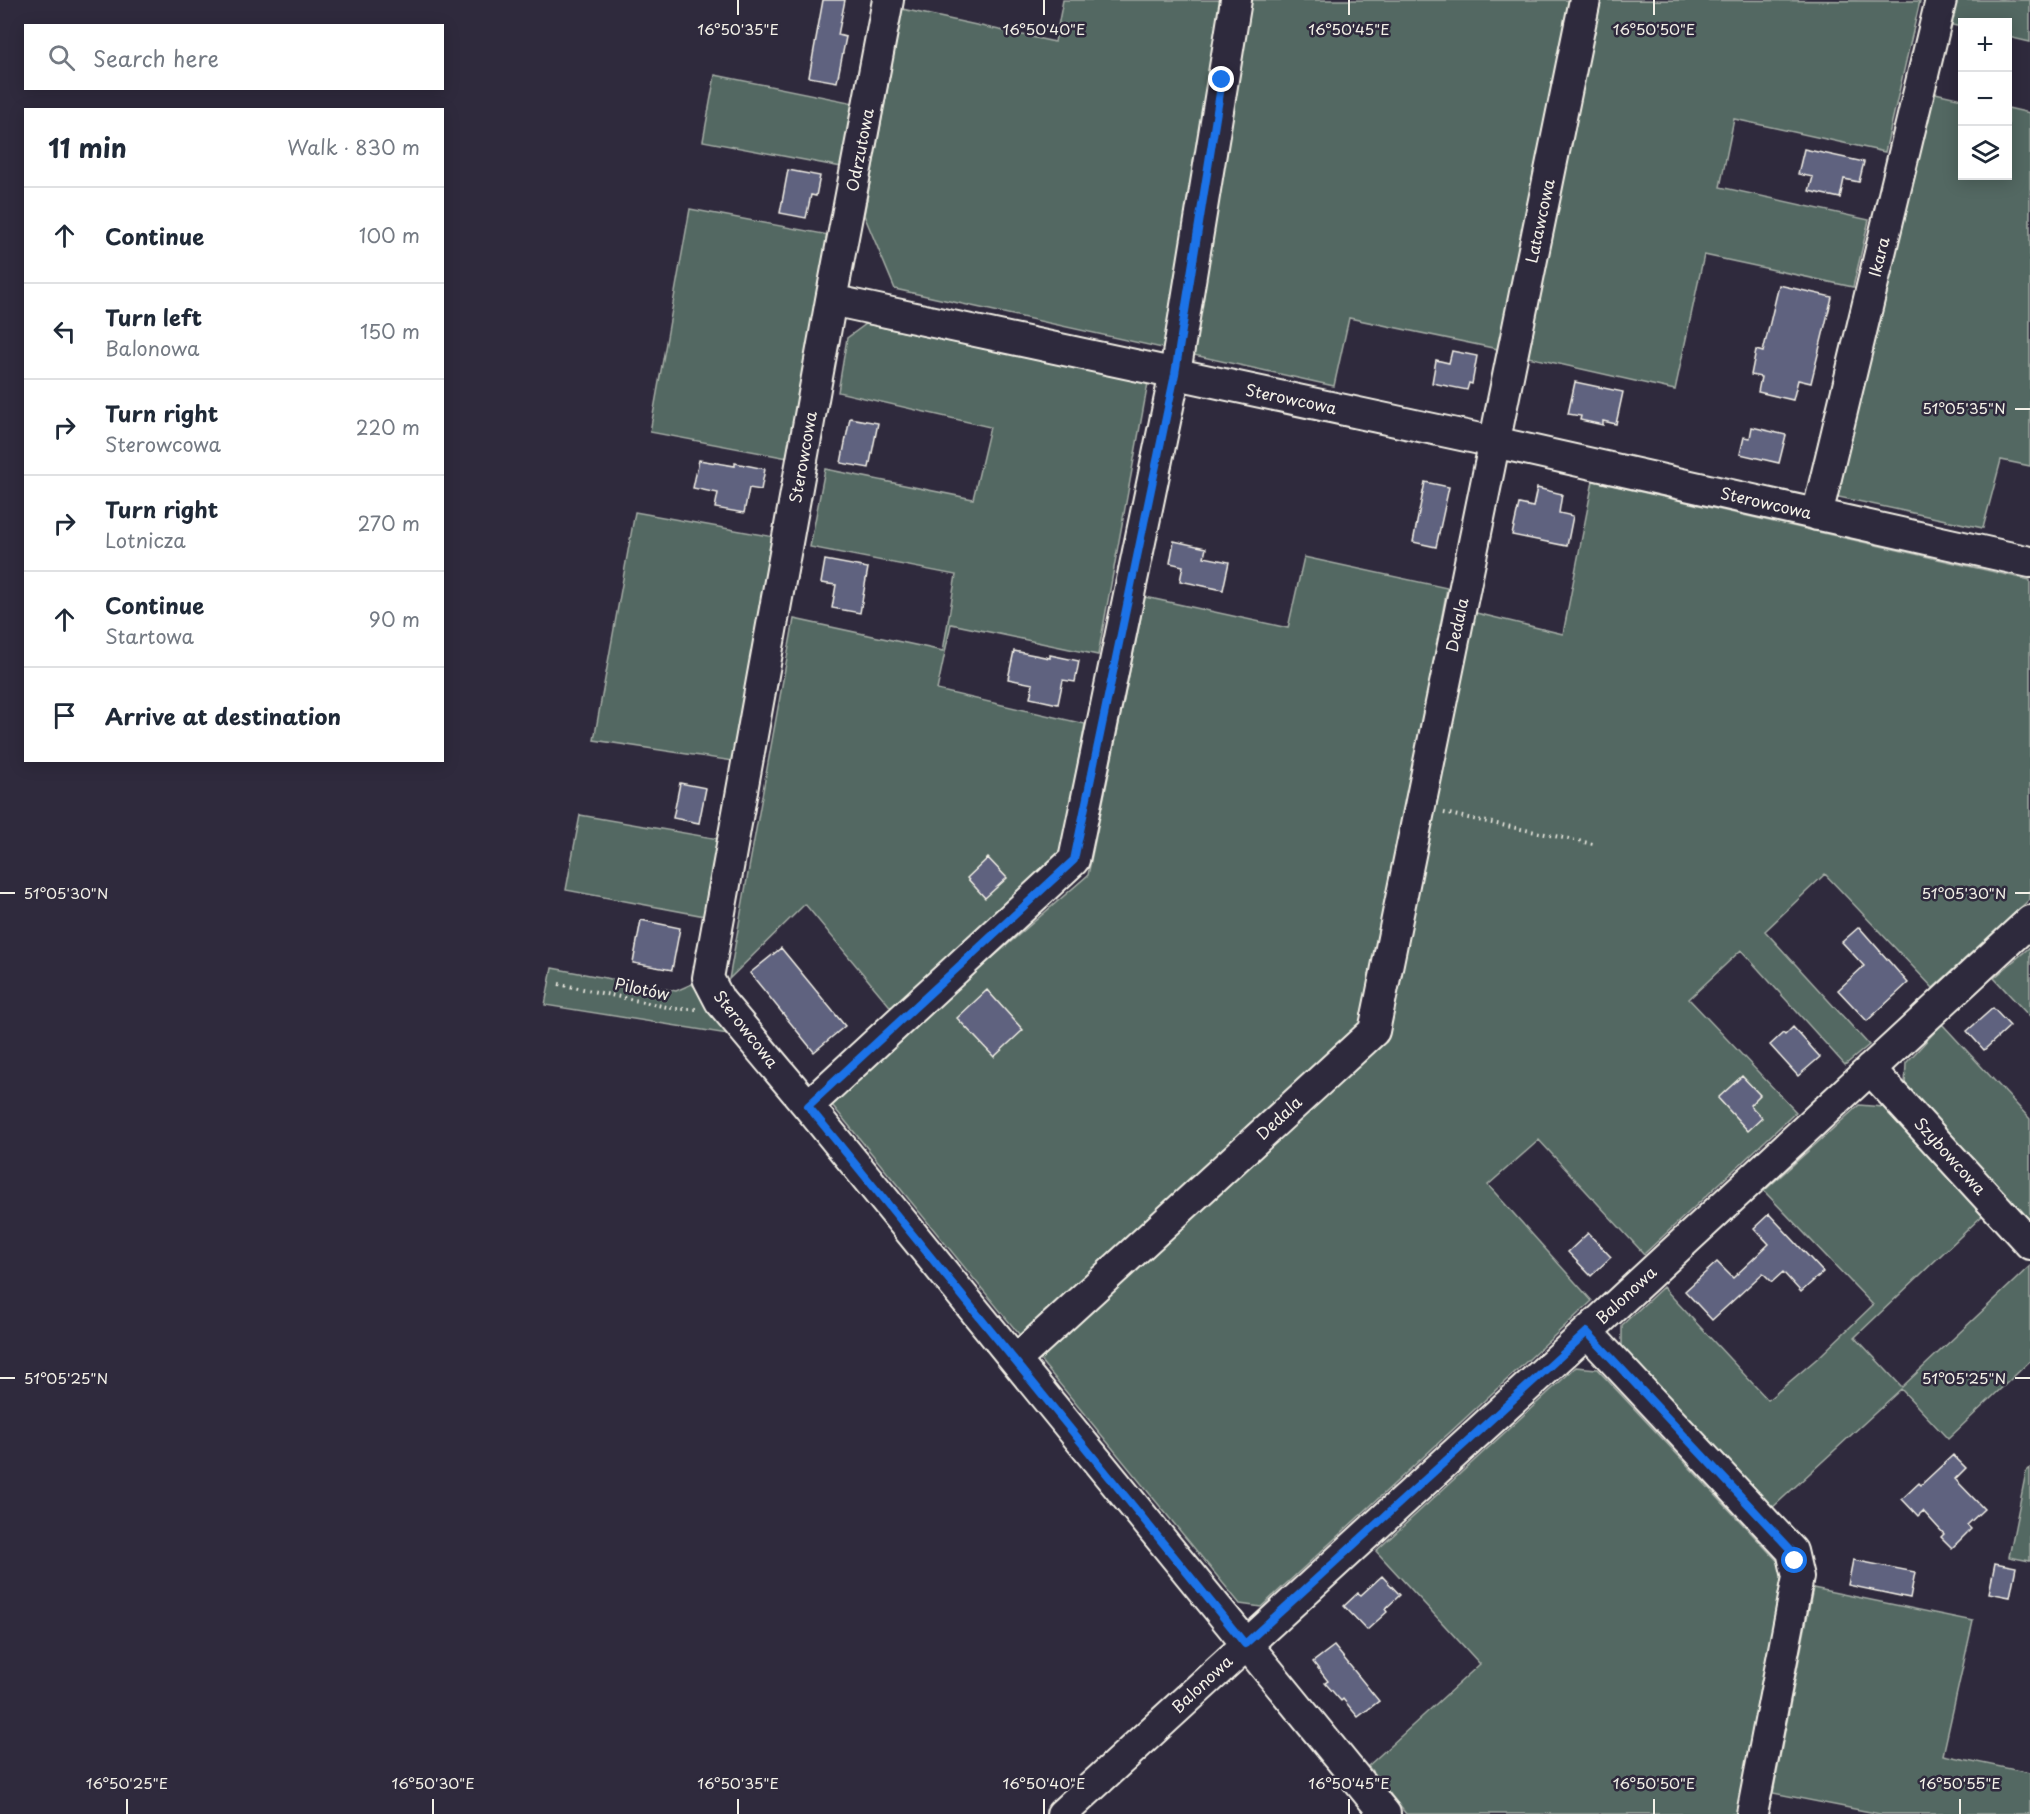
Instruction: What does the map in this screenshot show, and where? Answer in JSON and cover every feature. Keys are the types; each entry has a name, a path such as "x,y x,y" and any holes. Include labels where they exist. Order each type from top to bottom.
{"street":[{"name":"Odrzutowa","path":"831,300 888,0"},
{"path":"808,1106 1074,860 1175,374 1236,0"},
{"name":"Latawcowa","path":"1494,442 1585,0"},
{"name":"Ikara","path":"1817,515 1941,0"},
{"name":"Sterowcowa","path":"1384,1814 1016,1360 720,1001 708,978 831,300 1494,442 2030,562"},
{"name":"Dedala","path":"1016,1360 1374,1030 1494,442"},
{"name":"Balonowa","path":"1062,1814 2030,921"},
{"name":"Szybowcowa","path":"1870,1069 2030,1244"},
{"path":"1587,1332 1792,1551 1798,1577 1752,1814"}],"path":[{"path":"1420,807 1593,844"},
{"name":"Pilotów","path":"559,984 676,1009 694,1010 720,1001"}],"green space":[{"path":"1063,0 1569,0 1498,349 1349,318 1334,386 895,289 864,215 902,9 1055,42"},
{"path":"1599,0 1920,1 1885,152 1734,119 1720,187 1869,220 1853,287 1704,255 1675,390 1528,357"},
{"path":"1953,0 2030,0 2030,42 2012,38 2012,18 1958,18 1958,26 1947,24"},
{"path":"715,75 854,103 842,167 703,141"},
{"path":"1931,92 1958,98 1958,180 2012,180 2012,109 2030,113 2030,466 2001,460 1983,528 1834,496"},
{"path":"690,209 829,235 788,458 650,432"},
{"path":"866,324 1148,383 1098,655 951,624 937,690 1085,724 1060,858 893,1010 805,904 729,979 794,619 943,651 956,575 810,547 825,469 973,499 990,427 838,392 847,338"},
{"path":"1593,481 2030,580 2030,899 1933,988 1825,874 1765,931 1869,1045 1845,1065 1741,950 1689,999 1796,1112 1644,1254 1539,1140 1488,1185 1592,1301 1261,1607 1240,1604 1036,1355 1383,1033 1472,612 1563,634"},
{"path":"635,512 774,537 733,761 594,740"},
{"path":"1304,557 1447,588 1369,1018 1023,1339 828,1100 1088,875 1145,597 1288,628"},
{"path":"580,815 719,839 705,916 566,890"},
{"path":"2030,947 2030,1017 1994,978"},
{"path":"552,968 676,991 692,984 734,1035 545,1005"},
{"path":"1942,1024 2030,1119 2030,1220 1905,1086 1906,1063"},
{"path":"1859,1105 1883,1107 1983,1215 1855,1337 1902,1387 2030,1266 2030,1361 1948,1439 1901,1389 1771,1509 1622,1348 1622,1325 1663,1287 1768,1400 1820,1356 1873,1305 1764,1191"},
{"path":"1576,1367 1597,1369 1785,1569 1737,1814 1406,1814 1368,1766 1480,1664 1376,1551"},
{"path":"2030,1468 2030,1561 2009,1557 2026,1472"},
{"path":"1813,1588 1973,1621 1943,1755 2030,1773 2030,1814 1880,1814 1773,1793"}],"building":[{"path":"823,0 845,0 838,35 846,37 837,82 809,77"},
{"path":"1804,149 1864,162 1859,182 1844,179 1840,198 1809,191 1813,177 1798,174"},
{"path":"788,170 820,176 816,196 811,195 806,218 780,213"},
{"path":"1779,285 1832,297 1811,383 1798,380 1793,400 1758,392 1761,377 1751,375 1756,350 1763,352"},
{"path":"1452,351 1477,356 1472,384 1469,383 1467,390 1432,383 1436,360 1449,363"},
{"path":"1575,382 1623,392 1616,424 1603,421 1603,425 1580,420 1581,416 1568,414"},
{"path":"850,418 878,423 869,468 841,463"},
{"path":"1752,427 1786,435 1779,463 1740,454 1744,437 1750,438"},
{"path":"699,460 735,466 735,463 765,469 761,490 749,488 744,513 715,508 718,493 693,488"},
{"path":"1425,482 1449,487 1436,547 1413,542"},
{"path":"1537,488 1562,494 1559,513 1573,516 1567,546 1512,535 1519,504 1533,507"},
{"path":"1174,541 1206,548 1204,557 1229,562 1223,590 1180,581 1183,566 1170,563"},
{"path":"825,560 868,568 860,613 832,608 836,585 821,583"},
{"path":"1014,651 1079,661 1075,682 1063,680 1058,704 1030,698 1033,684 1008,679"},
{"path":"680,783 706,788 699,823 673,818"},
{"path":"988,858 1007,878 985,898 967,878"},
{"path":"641,920 680,928 672,970 633,963"},
{"path":"1859,927 1908,983 1867,1021 1838,990 1864,966 1842,942"},
{"path":"781,948 845,1026 814,1052 750,973"},
{"path":"987,990 1023,1030 994,1057 957,1018"},
{"path":"1993,1008 2010,1026 1984,1050 1967,1031"},
{"path":"1793,1027 1820,1057 1798,1076 1770,1045"},
{"path":"1742,1076 1760,1095 1750,1105 1762,1118 1748,1131 1718,1098"},
{"path":"1769,1214 1823,1272 1801,1292 1783,1272 1772,1282 1763,1273 1712,1320 1685,1291 1717,1262 1733,1278 1769,1244 1754,1228"},
{"path":"1588,1233 1611,1257 1591,1276 1568,1252"},
{"path":"1953,1455 1966,1468 1955,1479 1984,1509 1967,1525 1971,1529 1952,1548 1941,1537 1944,1534 1923,1511 1918,1516 1902,1499 1919,1483 1921,1485"},
{"path":"1853,1560 1915,1572 1910,1598 1848,1585"},
{"path":"1995,1563 2016,1567 2010,1597 1989,1593"},
{"path":"1382,1576 1400,1595 1385,1609 1387,1612 1367,1630 1344,1606 1358,1593 1361,1595"},
{"path":"1334,1646 1379,1701 1358,1717 1325,1683 1328,1681 1313,1662"}],"route":[{"path":"1222,80 1175,374 1074,860 808,1106 1245,1644 1587,1332 1792,1551 1795,1561"}]}
